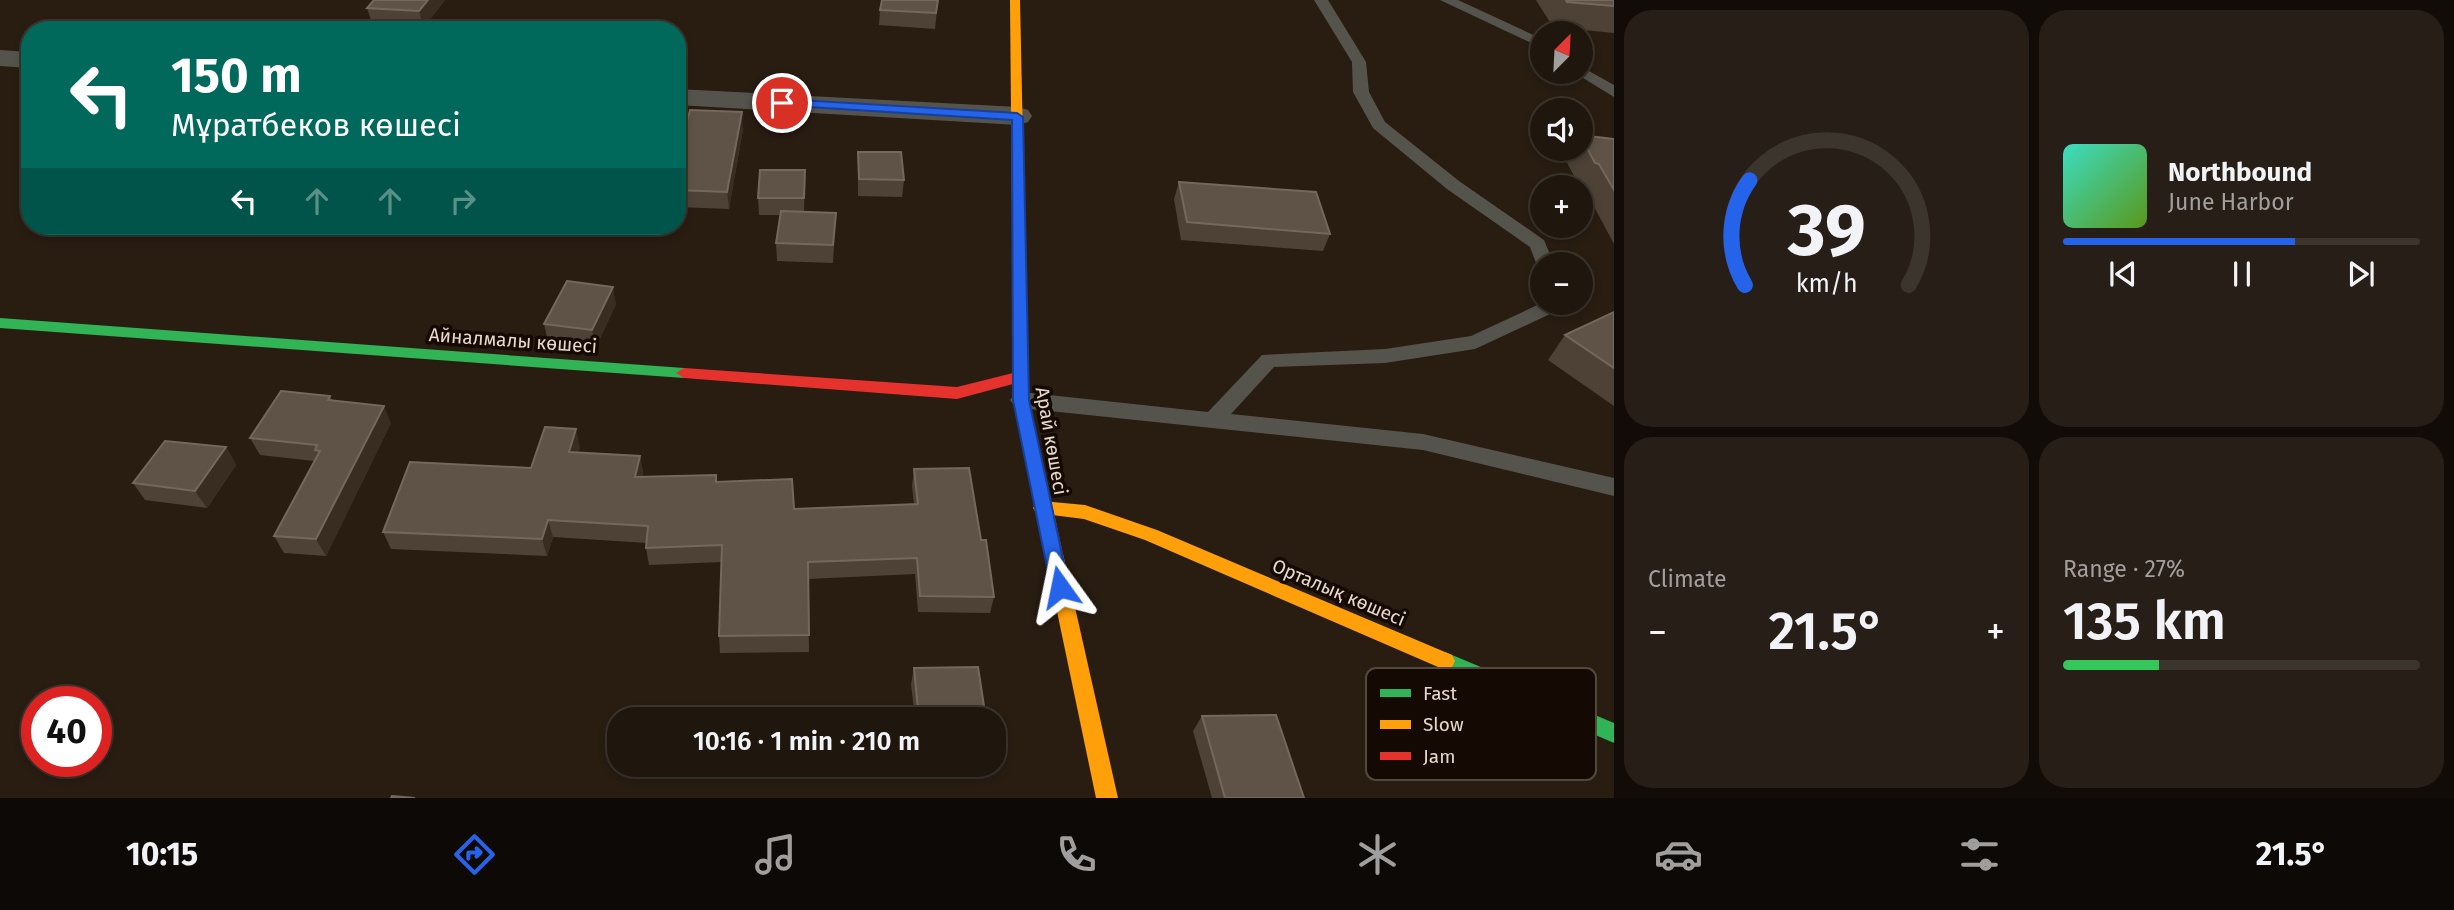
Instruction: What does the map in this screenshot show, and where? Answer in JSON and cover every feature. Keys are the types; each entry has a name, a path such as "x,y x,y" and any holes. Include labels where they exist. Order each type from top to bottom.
{"main road":[{"name":"Арай көшесі","path":"1015,0 1021,400 1042,508 1107,798"},
{"name":"Айналмалы көшесі","path":"0,323 957,393 1021,376"},
{"name":"Орталық көшесі","path":"1042,508 1085,512 1151,535 1462,668"},
{"name":"Орталық көшесі","path":"1596,725 1614,733"}],"street":[{"path":"0,58 21,59"},
{"path":"686,98 1017,117"}],"lane":[{"path":"1321,0 1359,61 1362,92 1379,125 1453,185 1538,244 1541,252"},
{"path":"1447,0 1530,38"},
{"path":"1593,78 1614,92"},
{"path":"1214,419 1269,360 1385,356 1475,342 1532,315"},
{"path":"1021,400 1423,442 1614,487"}],"building":[{"path":"374,0 428,0 419,11 367,8"},
{"path":"882,0 938,0 936,13 880,10"},
{"path":"1566,0 1614,0 1614,6 1567,2"},
{"path":"690,110 742,112 727,192 686,190 686,125"},
{"path":"1593,137 1614,139 1614,190 1599,164 1595,163"},
{"path":"858,152 901,152 904,180 859,179"},
{"path":"760,170 805,170 804,198 758,198"},
{"path":"1179,182 1316,192 1330,234 1187,222"},
{"path":"781,211 836,213 833,245 776,243"},
{"path":"567,281 613,287 592,330 544,324"},
{"path":"1614,312 1614,368 1565,335"},
{"path":"281,391 330,396 328,400 384,406 316,539 274,536 320,451 315,450 317,445 250,438"},
{"path":"545,427 576,429 569,452 640,456 635,477 716,475 716,482 792,479 794,509 918,504 914,469 969,468 981,540 986,540 994,597 920,596 917,558 808,562 809,635 719,636 722,545 646,548 648,526 548,520 542,539 383,532 410,462 531,468"},
{"path":"165,441 226,447 195,491 133,483"},
{"path":"978,667 984,707 918,707 914,668"},
{"path":"1276,715 1304,798 1225,798 1202,716"}],"traffic: fast":[{"path":"0,323 684,373"},
{"path":"1445,661 1461,668"},
{"path":"1596,725 1614,733"}],"traffic: slow":[{"path":"1015,0 1020,329"},
{"path":"1042,508 1085,512 1151,535 1445,661"},
{"path":"1054,554 1107,798"}],"traffic: jam":[{"path":"1020,329 1021,400 1054,554"},
{"path":"684,373 957,393 1021,376"}],"route":[{"path":"782,103 1017,117 1021,400 1060,587"}]}
